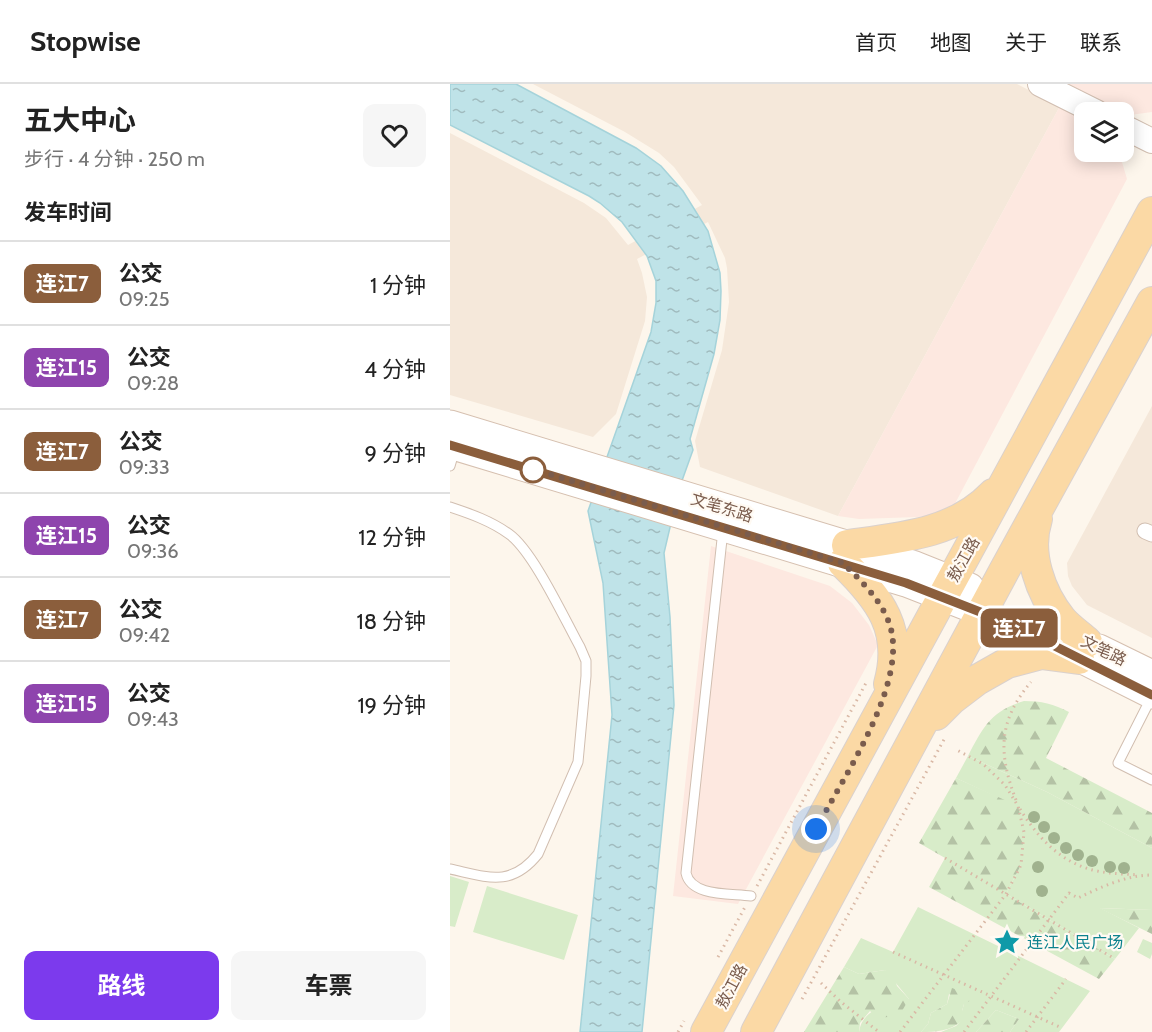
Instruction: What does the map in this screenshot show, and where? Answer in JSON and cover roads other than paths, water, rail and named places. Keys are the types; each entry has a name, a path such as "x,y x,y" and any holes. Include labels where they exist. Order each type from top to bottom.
{"main road":[{"name":"敖江路","path":"698,1022 871,727 1152,212"},
{"path":"756,1032 1152,302"},
{"name":"文笔东路","path":"451,445 596,479 845,554"},
{"path":"871,727 893,669 892,634 886,615 845,554 891,539 948,525 964,518 982,505 1007,478"},
{"path":"908,751 951,699 977,680 1002,666 1041,654 1083,650 1049,602 1040,580 1034,557 1034,537 1042,502"},
{"name":"文笔东路","path":"680,504 724,528 845,554 915,565 947,588 987,604"},
{"name":"文笔路","path":"987,604 1011,624 1152,674"},
{"name":"文笔路","path":"1083,650 1152,696"}],"street":[{"path":"1040,84 1076,102"},
{"path":"1134,132 1152,141"}],"lane":[{"path":"450,507 488,521 510,535 525,549 580,647 586,661 586,676 578,762 538,854 529,865 514,874 492,879 450,869"},
{"path":"724,528 686,873 688,881 694,887 752,896"},
{"path":"1152,696 1118,763 1152,780"}],"water":[{"path":"450,84 516,84 636,148 661,166 683,191 708,231 720,273 720,320 714,354 690,439 693,450 679,489 664,553 674,705 642,1032 580,1032 612,715 603,583 588,511 651,332 656,303 656,281 647,256 622,222 600,203 450,125"}],"place":[{"name":"连江人民广场","path":"1007,942"}]}
